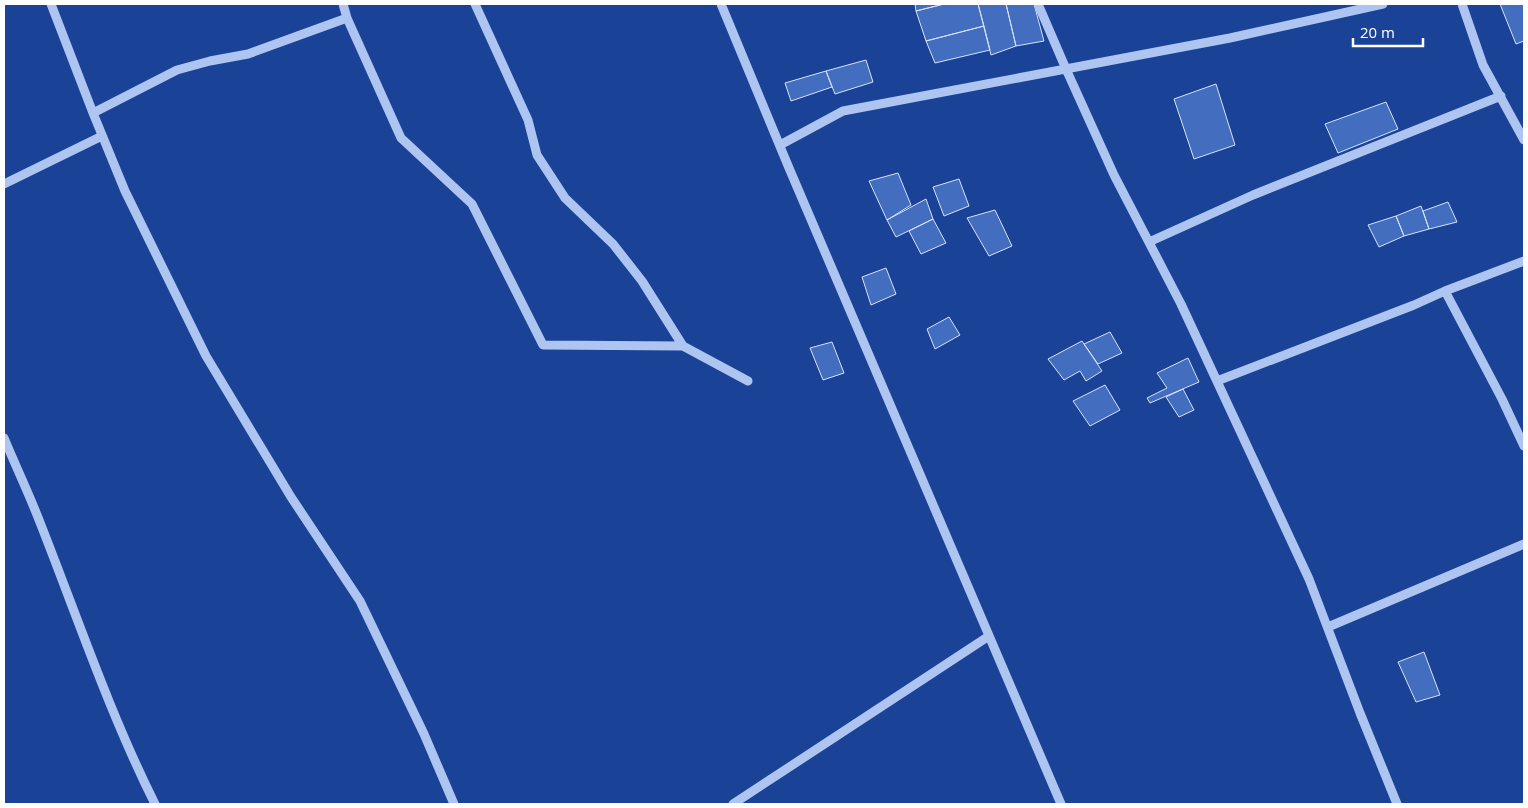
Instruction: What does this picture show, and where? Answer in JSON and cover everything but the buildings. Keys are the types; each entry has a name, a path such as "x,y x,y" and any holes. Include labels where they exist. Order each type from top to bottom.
{"street":[{"path":"51,4 125,191 206,356 291,497 360,601 424,734 454,804"},
{"path":"342,4 401,138 472,204 543,345 683,346 748,381"},
{"path":"475,4 528,120 537,155 566,198 613,244 642,281 683,346"},
{"path":"721,4 1062,804"},
{"path":"1038,4 1114,175 1181,304 1309,579 1397,804"},
{"path":"780,146 843,111 1230,38 1383,4"},
{"path":"1462,4 1483,65 1524,140"},
{"path":"93,113 177,70 210,61 248,54 347,18"},
{"path":"1148,242 1254,195 1501,96"},
{"path":"4,184 102,136"},
{"path":"1217,381 1524,261"},
{"path":"1445,291 1502,399 1524,446"},
{"path":"4,438 41,524 81,632 132,758 155,804"},
{"path":"1328,627 1524,544"},
{"path":"739,803 989,636"}]}
